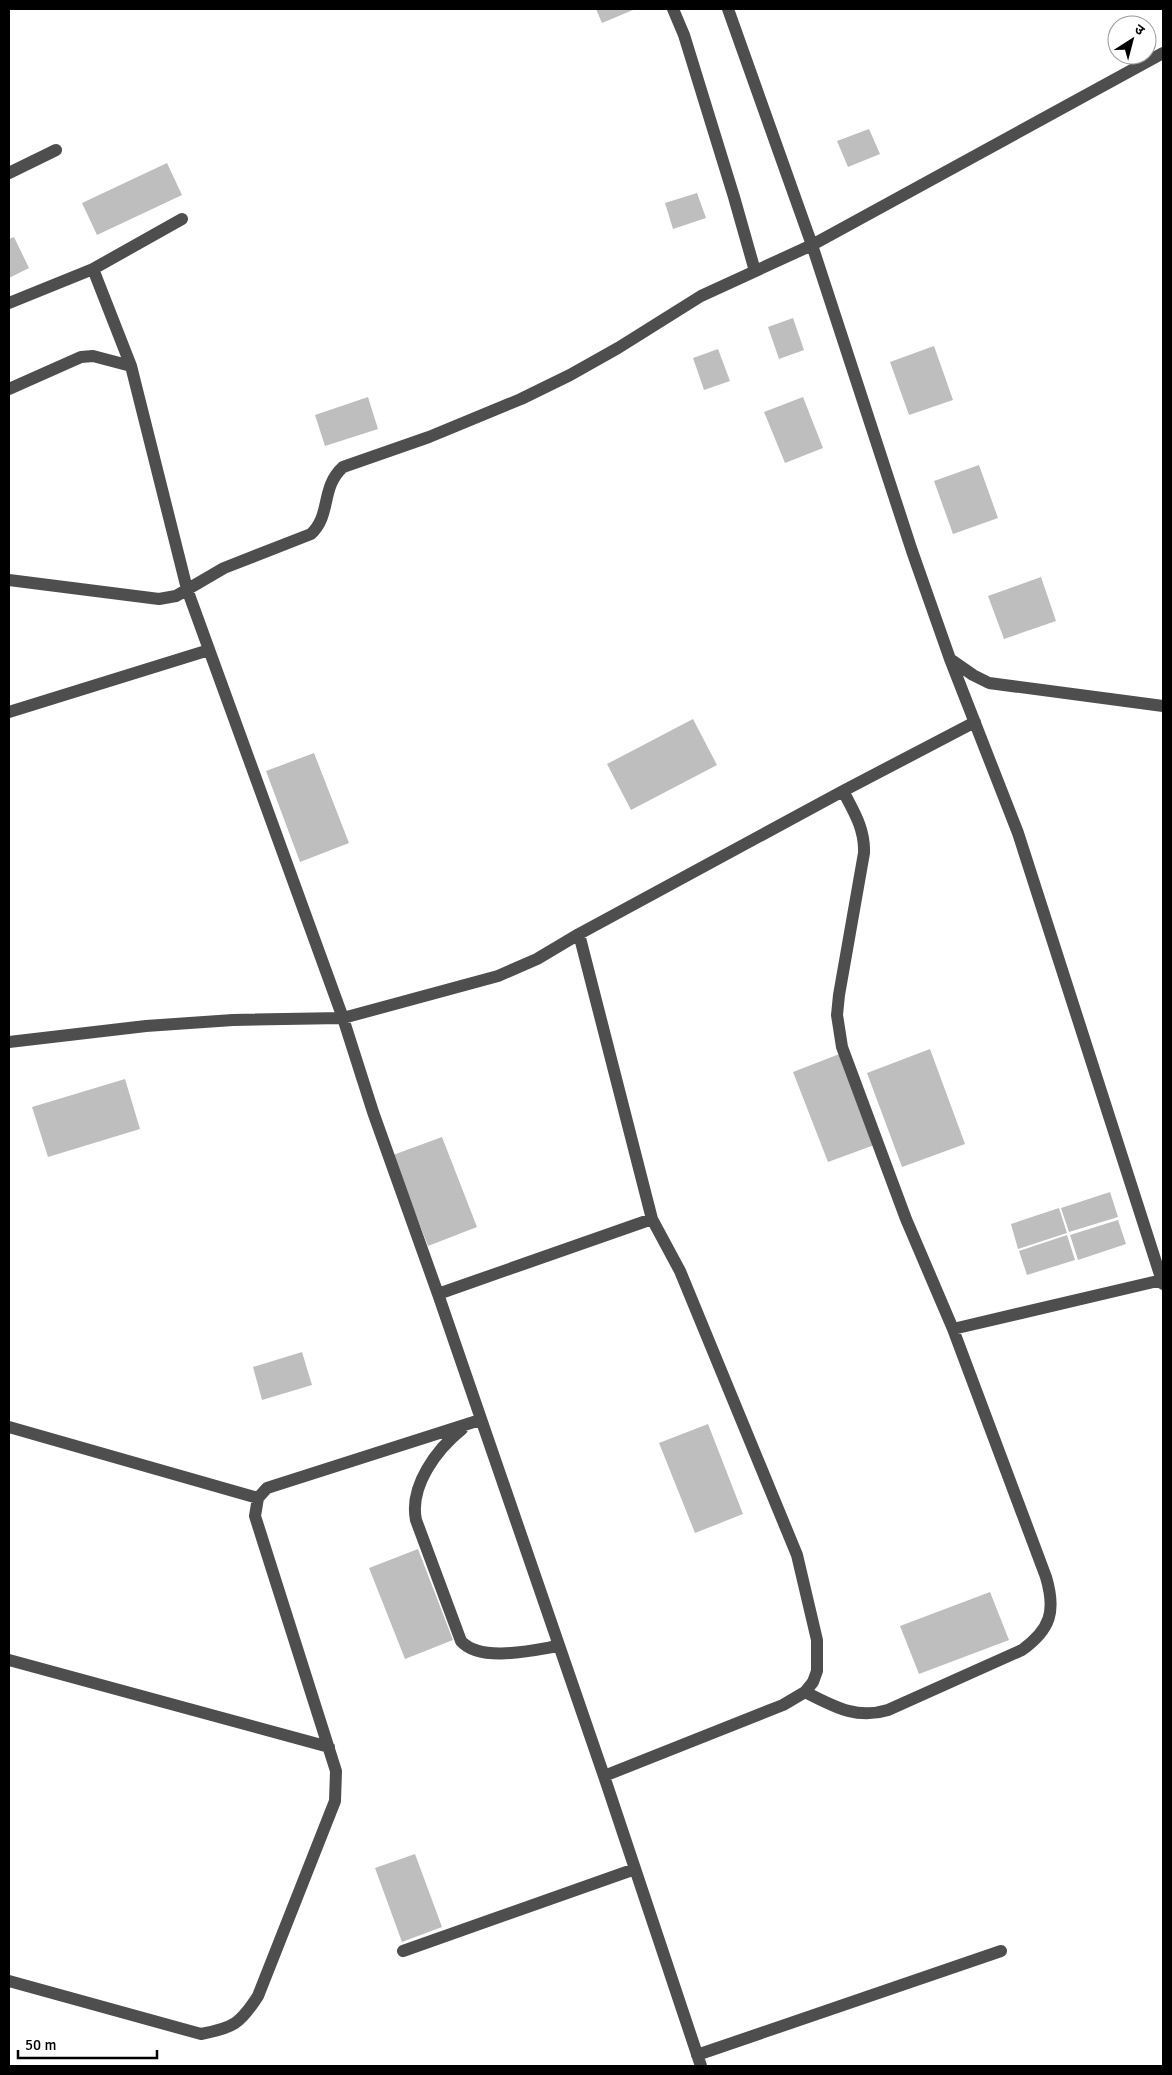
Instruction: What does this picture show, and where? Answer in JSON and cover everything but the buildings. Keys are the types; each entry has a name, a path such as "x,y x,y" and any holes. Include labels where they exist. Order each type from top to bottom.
{"lane":[{"path":"673,9 684,36 755,271"},
{"path":"728,9 812,245 912,551 950,659 1018,833 1163,1282 953,1329"},
{"path":"9,580 159,599 169,598 224,568 311,534 322,519 330,484 343,467 429,437 521,399 570,375 702,296 812,245 1163,53"},
{"path":"9,173 56,150"},
{"path":"9,303 93,269 182,219"},
{"path":"93,269 131,366 187,589 343,1018 373,1112 438,1294 604,1776 699,2061 1001,1951"},
{"path":"9,389 81,357 106,358 131,366"},
{"path":"9,712 209,650"},
{"path":"950,659 973,675 989,683 1163,706"},
{"path":"9,1042 155,1026 232,1020 343,1018 498,976 536,960 579,934 975,722"},
{"path":"805,1692 850,1712 876,1714 888,1710 1022,1650 1041,1634 1049,1620 1051,1601 1046,1577 953,1329 906,1219 842,1048 837,1015 839,995 864,853 864,838 860,823 843,791"},
{"path":"579,934 652,1219 680,1271 797,1555 817,1640 818,1671 813,1682 805,1692 783,1705 604,1776"},
{"path":"438,1294 652,1219"},
{"path":"9,1981 201,2034 226,2029 246,2014 258,1996 335,1801 336,1771 255,1516 258,1498 267,1488 480,1420"},
{"path":"480,1420 463,1428 450,1438 426,1472 414,1498 416,1520 464,1644 479,1652 515,1652 558,1646"},
{"path":"9,1427 258,1498"},
{"path":"9,1660 329,1747"},
{"path":"403,1951 635,1869"}]}
